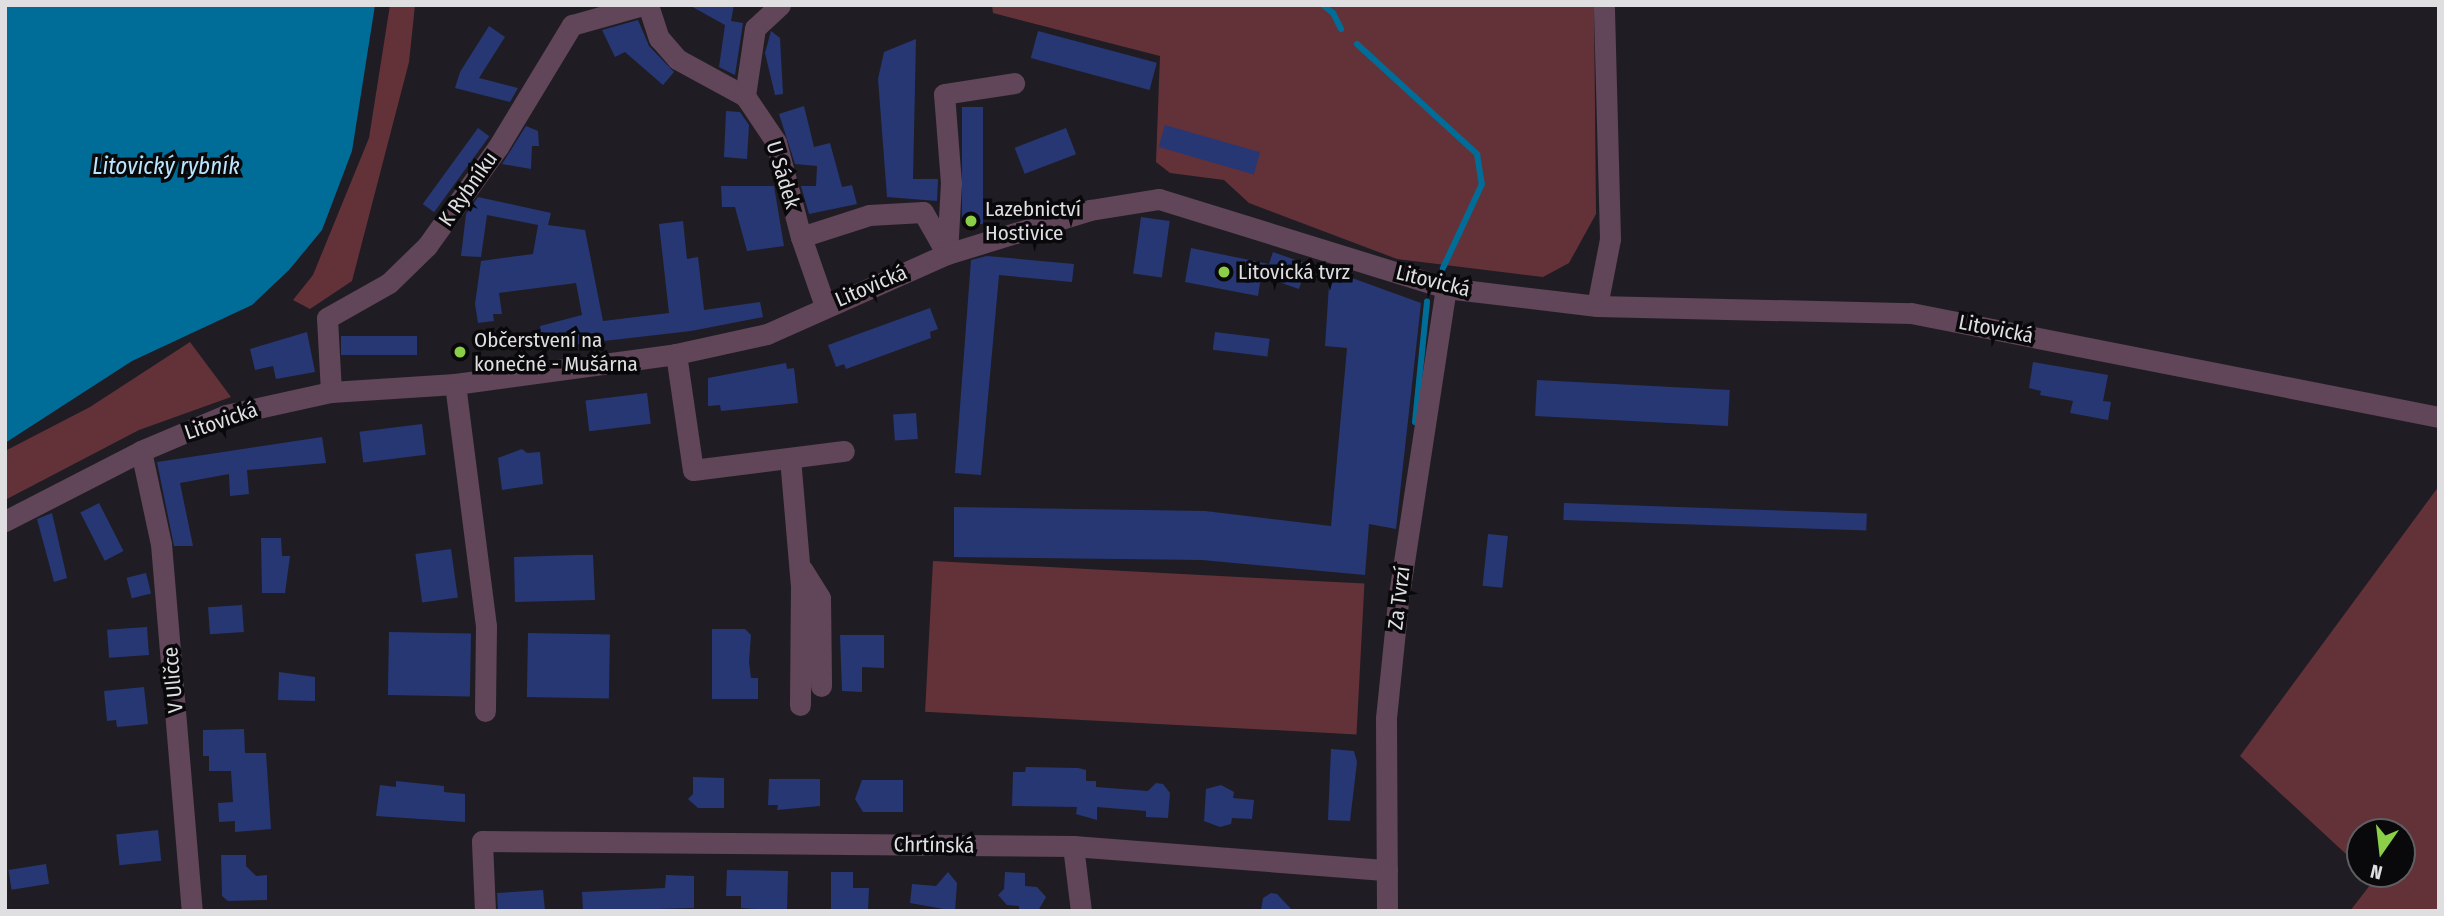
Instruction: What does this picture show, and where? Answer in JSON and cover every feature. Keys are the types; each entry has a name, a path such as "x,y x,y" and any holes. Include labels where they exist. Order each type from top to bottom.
{"street":[{"path":"645,5 659,38 677,59 746,96 755,28 780,5"},
{"name":"K Rybníku","path":"331,392 327,318 389,283 427,246 505,136 572,24 645,5"},
{"path":"1597,306 1610,239 1604,5"},
{"path":"947,254 951,183 944,94 1014,83"},
{"name":"U Sádek","path":"746,96 776,142 801,237 825,306"},
{"name":"Litovická","path":"5,521 141,451 226,415 331,392 455,384 676,354 767,334 947,254 1090,210 1159,199 1446,288 1597,306 1911,313 2439,418"},
{"path":"801,237 869,215 923,212 947,254"},
{"name":"Za Tvrzí","path":"1387,911 1386,718 1398,601 1446,288"},
{"path":"676,354 693,470 844,451"},
{"path":"455,384 485,626 485,711"},
{"name":"V Uličce","path":"141,451 161,544 192,911"},
{"path":"790,458 799,564 800,705"},
{"path":"799,564 820,598 821,686"},
{"name":"Chrtínská","path":"485,911 482,841 1073,846 1387,870"},
{"path":"1073,846 1081,911"}],"shaded area":[{"path":"390,5 415,5 409,62 352,281 310,309 293,300 313,275 369,138"},
{"path":"992,5 1594,5 1596,214 1569,263 1543,277 1397,259 1249,203 1224,180 1170,173 1156,162 1160,56 993,13"},
{"path":"190,342 231,397 139,430 5,500 5,451 90,407"},
{"path":"2439,486 2439,911 2350,911 2368,888 2416,888 2416,818 2346,818 2346,854 2240,756"},
{"path":"933,561 1364,584 1357,734 925,712"}],"water":[{"name":"Litovický rybník","path":"5,5 375,5 352,151 322,230 289,270 252,305 132,361 5,443"}],"building":[{"path":"689,5 734,5 731,21 743,23 735,75 719,67 725,25"},
{"path":"638,20 649,46 674,72 663,85 625,52 615,57 602,30"},
{"path":"489,26 505,37 479,78 518,88 510,102 455,88 460,72"},
{"path":"771,31 780,38 783,94 775,95 765,53"},
{"path":"1038,31 1157,63 1150,90 1031,58"},
{"path":"916,39 913,179 938,179 937,201 887,197 878,79 884,52"},
{"path":"804,106 814,147 830,143 842,187 852,185 857,204 809,214 801,186 816,186 817,166 795,164 779,114"},
{"path":"962,107 983,107 983,224 962,224"},
{"path":"726,111 740,112 749,125 747,159 724,157"},
{"path":"1165,125 1260,152 1254,174 1159,147"},
{"path":"526,126 538,131 539,146 532,146 531,169 502,164"},
{"path":"478,128 489,136 434,212 423,204"},
{"path":"1066,128 1076,154 1025,174 1015,148"},
{"path":"721,186 774,186 784,246 747,251 735,207 722,207"},
{"path":"478,197 551,213 548,225 585,230 603,321 669,313 659,224 683,221 687,259 698,257 704,310 760,302 763,317 691,331 543,348 540,326 582,315 576,283 499,293 502,314 493,314 494,321 478,323 475,304 481,261 533,254 538,225 487,215 481,257 461,256 466,214"},
{"path":"1141,217 1170,221 1162,277 1133,273"},
{"name":"Litovická tvrz","path":"1191,248 1269,264 1273,252 1307,264 1299,289 1261,276 1258,296 1185,282"},
{"path":"987,256 1074,264 1072,282 999,275 981,475 955,473 971,260"},
{"path":"1330,270 1421,303 1396,529 1369,524 1365,575 1202,560 954,557 954,507 1205,511 1331,526 1347,348 1325,346"},
{"path":"930,308 938,329 930,332 931,338 846,369 844,364 836,367 828,345"},
{"path":"307,332 315,372 276,379 273,366 255,370 250,349"},
{"path":"1215,332 1270,339 1267,357 1213,350"},
{"path":"341,336 417,336 417,355 341,355"},
{"path":"2033,362 2108,375 2103,401 2111,402 2108,420 2070,413 2073,401 2040,395 2041,391 2029,388"},
{"path":"786,363 787,369 794,368 798,403 721,411 720,405 708,406 708,378"},
{"path":"1537,380 1730,390 1728,426 1535,416"},
{"path":"647,393 651,424 589,431 585,401"},
{"path":"916,413 918,439 895,441 893,415"},
{"path":"422,424 426,455 363,462 359,432"},
{"path":"322,437 326,463 247,470 249,494 230,496 229,474 180,483 193,546 174,546 157,462"},
{"path":"522,449 527,453 540,452 543,484 502,490 498,458"},
{"path":"99,503 124,551 105,561 80,513"},
{"path":"1564,503 1867,514 1866,531 1563,520"},
{"path":"52,513 67,578 54,582 37,519"},
{"path":"1488,534 1508,536 1502,588 1483,586"},
{"path":"261,538 281,538 282,556 290,556 285,593 262,593"},
{"path":"451,549 458,598 422,603 415,554"},
{"path":"593,555 595,600 515,602 514,557"},
{"path":"146,573 151,593 132,598 127,578"},
{"path":"242,605 244,632 210,634 208,607"},
{"path":"147,627 149,655 109,658 107,630"},
{"path":"712,629 745,629 751,635 749,662 751,678 758,678 758,699 712,699"},
{"path":"389,632 471,633 470,696 388,695"},
{"path":"528,633 610,634 609,698 527,697"},
{"path":"840,635 884,635 884,668 862,667 862,692 842,691"},
{"path":"279,672 315,677 315,701 278,700"},
{"path":"144,687 148,724 117,727 116,720 107,721 104,691"},
{"path":"244,729 245,753 266,753 271,829 235,832 235,821 219,822 218,803 233,802 231,771 209,771 209,756 203,756 203,730"},
{"path":"1331,749 1354,751 1357,762 1350,821 1328,820"},
{"path":"1026,767 1086,770 1086,781 1096,781 1096,787 1148,791 1156,783 1163,784 1170,793 1168,818 1146,817 1146,811 1097,807 1097,820 1076,814 1077,807 1012,806 1013,772 1025,772"},
{"path":"693,777 724,778 724,808 698,808 688,799 693,794"},
{"path":"769,779 820,779 820,806 777,810 778,805 768,805"},
{"path":"862,780 903,780 903,812 863,812 855,799"},
{"path":"396,781 444,786 444,792 465,794 465,822 376,816 380,785 396,787"},
{"path":"1221,785 1234,792 1233,798 1254,800 1252,819 1232,818 1231,824 1220,827 1204,821 1206,789"},
{"path":"158,830 161,861 119,865 116,834"},
{"path":"221,855 246,855 246,866 256,876 267,875 267,900 228,901 222,896"},
{"path":"46,864 49,884 12,890 8,870"},
{"path":"727,870 788,871 787,911 741,908 741,896 726,896"},
{"path":"831,872 853,872 853,888 869,888 868,910 831,909"},
{"path":"948,872 957,883 955,911 910,903 912,884 936,886"},
{"path":"1005,872 1025,873 1025,886 1037,887 1046,897 1038,911 1019,911 1019,906 1007,905 998,895 1004,889"},
{"path":"666,875 694,876 694,908 583,911 582,892 665,888"},
{"path":"543,890 545,911 498,910 497,893"},
{"path":"1271,893 1277,894 1293,911 1261,911 1263,898"}],"waterway":[{"path":"1323,5 1333,13 1341,29"},
{"path":"1357,44 1477,154 1482,184 1443,268"},
{"path":"1415,422 1427,302"}],"place":[{"name":"Lazebnictví Hostivice","path":"971,221"},
{"name":"Litovická tvrz","path":"1224,272"},
{"name":"Občerstvení na konečné - Mušárna","path":"460,352"}]}
